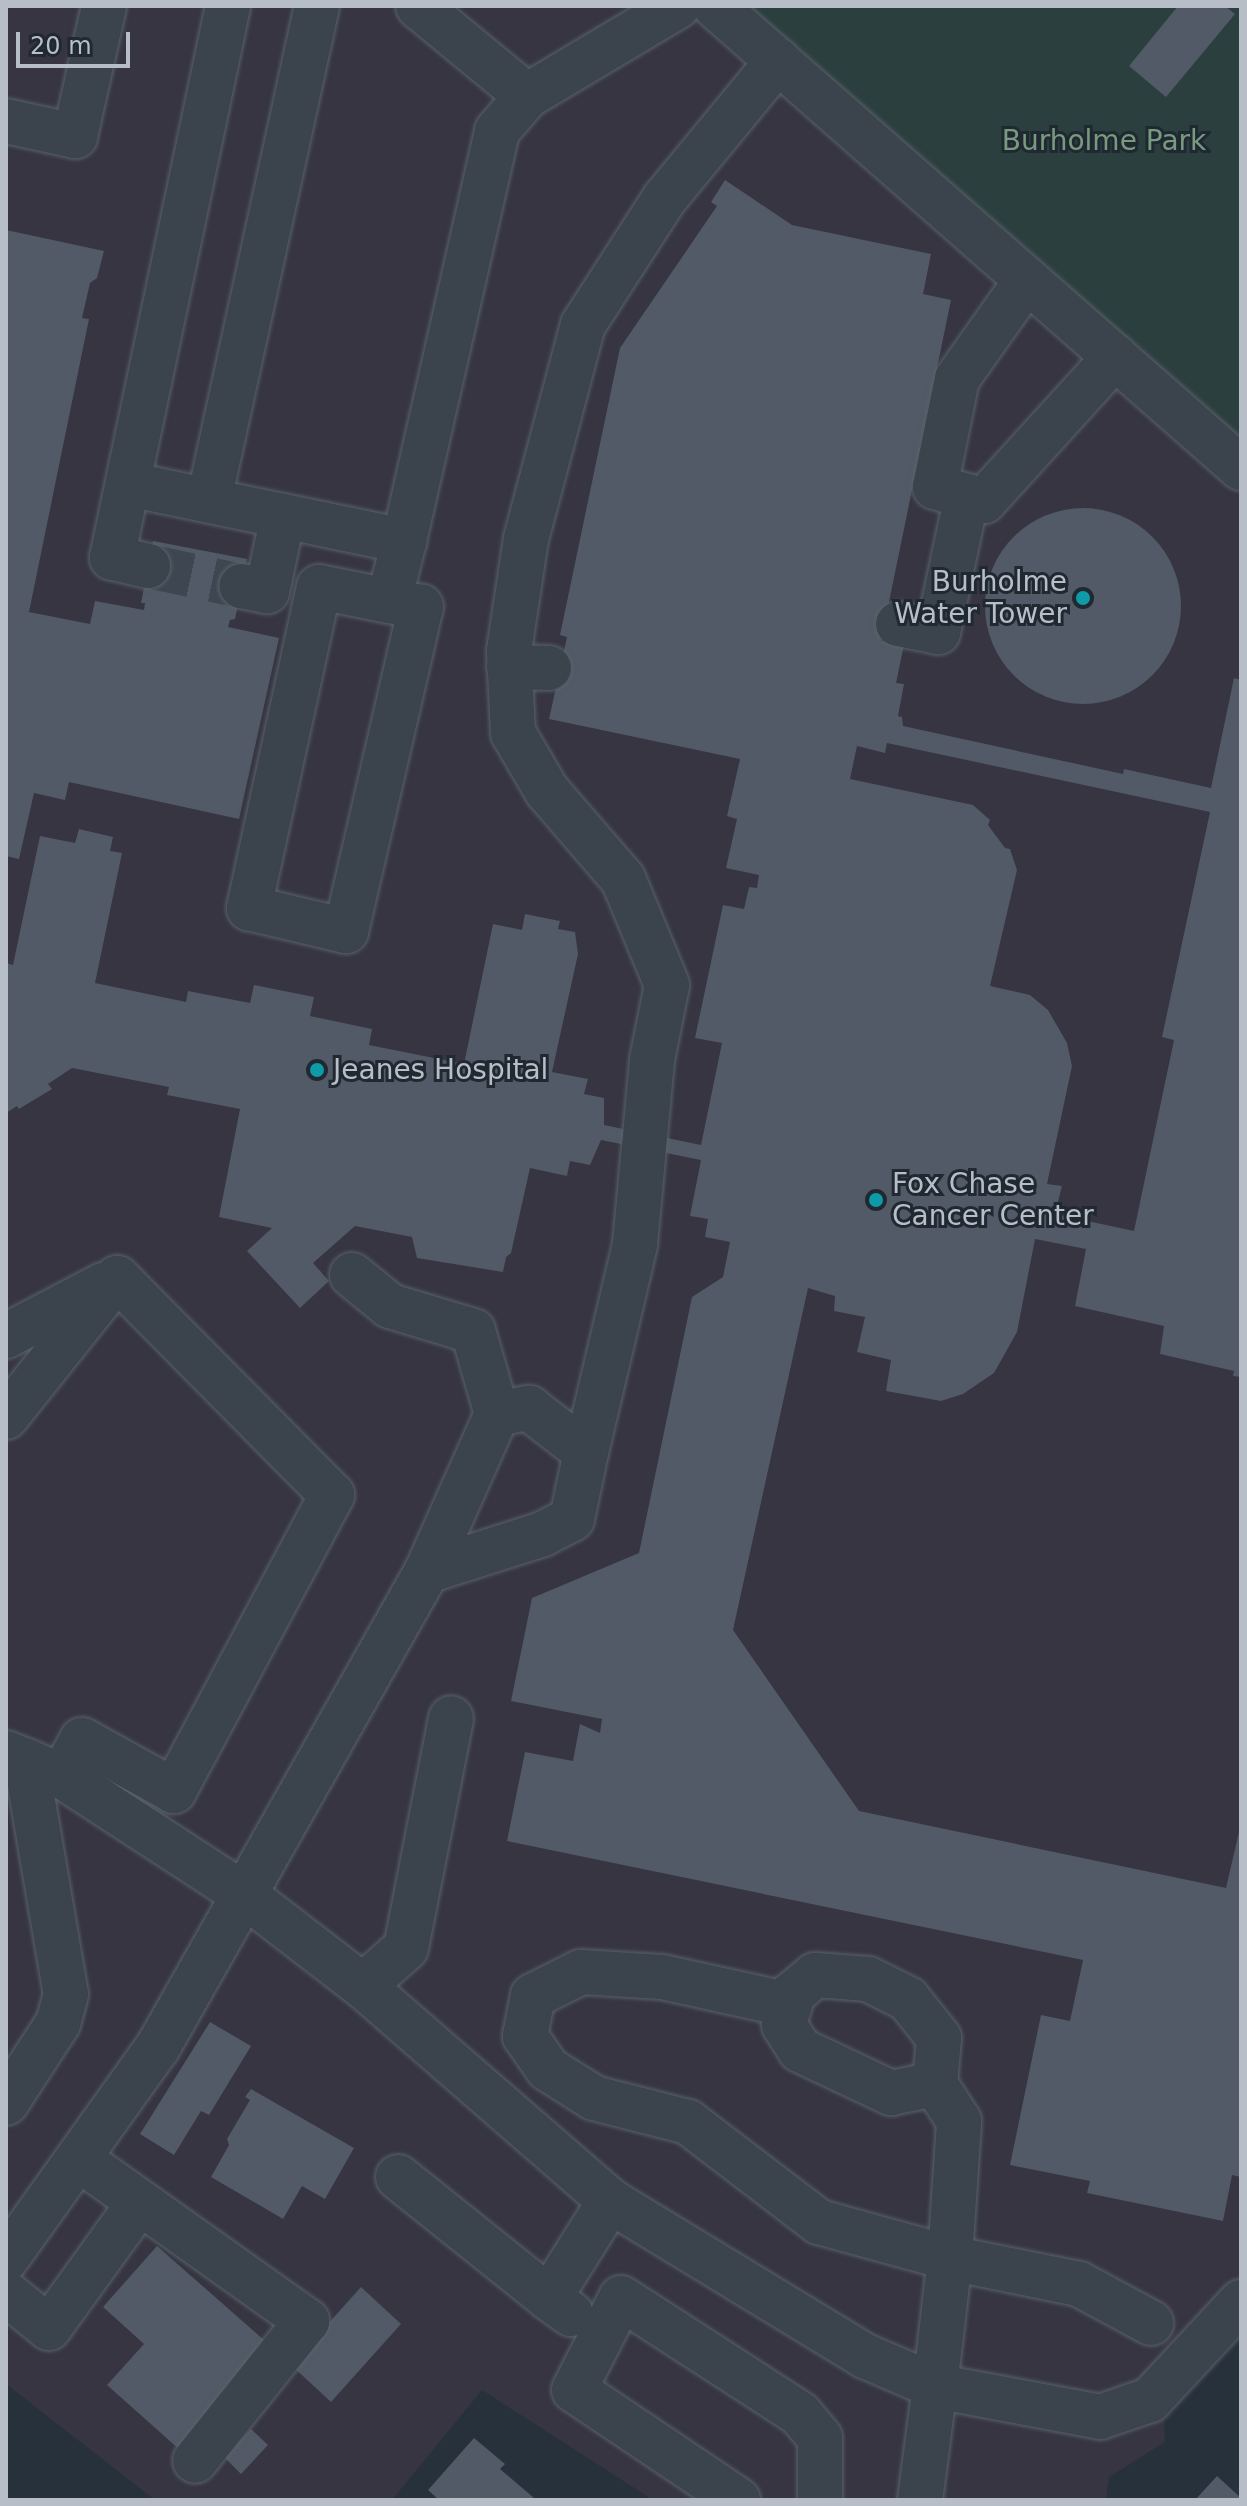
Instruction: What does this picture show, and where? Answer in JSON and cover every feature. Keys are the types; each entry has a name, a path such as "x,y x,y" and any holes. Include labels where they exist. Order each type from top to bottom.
{"lane":[{"path":"6,121 75,136 104,6"},
{"path":"148,566 112,558 228,6"},
{"path":"209,500 317,6"},
{"path":"418,6 527,96"},
{"path":"389,601 497,131 527,96 678,6"},
{"path":"715,6 1241,468"},
{"path":"427,1571 543,1534 572,1519 635,1244 652,1060 667,985 623,879 547,791 513,733 529,667 509,651 526,539 583,325 665,198 778,61"},
{"path":"1027,280 957,379 935,487 984,501 1115,357"},
{"path":"128,484 404,541"},
{"path":"898,624 938,632 967,496"},
{"path":"241,586 267,591 283,516"},
{"path":"319,587 389,601 421,607 346,931 249,908 319,587"},
{"path":"6,2259 158,2047 246,1896 427,1571 497,1414 473,1331 390,1306 352,1275"},
{"path":"6,1336 117,1278"},
{"path":"6,1417 117,1278"},
{"path":"31,1763 82,1740 174,1791 332,1495 117,1278"},
{"path":"497,1414 529,1408 586,1452"},
{"path":"363,1986 406,1948 451,1718"},
{"path":"31,1763 246,1896 363,1986 610,2201 865,2356 935,2386 1100,2417 1150,2400 1241,2302"},
{"path":"6,2103 58,2023 66,1994 31,1763"},
{"path":"790,2005 662,1977 581,1972 533,1996 525,2036 548,2069 594,2098 688,2122 819,2222 950,2258 1079,2284 1151,2323"},
{"path":"920,2500 950,2258 959,2121 935,2084 939,2038 908,1999 868,1979 815,1975 792,1994 784,2025 800,2050 891,2093 935,2084"},
{"path":"79,2159 307,2321 195,2461"},
{"path":"398,2177 549,2298 601,2334"},
{"path":"549,2298 610,2201"},
{"path":"6,2293 49,2328 140,2202"},
{"path":"738,2500 574,2390 621,2298 800,2414 820,2438 820,2500"}],"shaded area":[{"path":"6,6 683,6 1033,304 1241,489 1241,2320 1164,2410 1165,2442 1109,2477 1106,2500 653,2500 482,2390 392,2500 155,2500 6,2384"}],"green space":[{"name":"Burholme Park","path":"749,6 1241,6 1241,442 851,96"}],"building":[{"path":"1178,6 1225,6 1235,14 1166,97 1129,66"},
{"name":"Fox Chase Cancer Center","path":"725,180 792,225 931,254 923,294 951,300 881,641 904,645 896,683 904,684 898,716 902,717 903,726 1123,774 1124,769 1211,788 1234,678 1241,680 1241,1377 1233,1376 1234,1371 1160,1354 1164,1326 1075,1306 1086,1249 1035,1239 1017,1332 994,1373 963,1394 941,1401 886,1391 891,1360 857,1352 865,1317 834,1311 835,1296 808,1288 733,1630 859,1811 1226,1888 1241,1823 1241,2177 1232,2175 1223,2221 1087,2193 1090,2181 1010,2165 1041,2015 1070,2021 1083,1960 507,1841 525,1752 573,1761 580,1724 600,1733 602,1719 511,1701 532,1598 639,1553 692,1297 723,1277 730,1242 705,1237 708,1219 690,1216 701,1160 601,1140 590,1165 570,1161 567,1176 530,1168 511,1253 506,1257 503,1272 417,1258 412,1237 355,1226 313,1263 329,1281 300,1308 247,1251 272,1228 219,1217 240,1109 167,1095 169,1087 72,1068 48,1084 52,1089 19,1109 17,1106 6,1113 6,963 13,965 40,836 75,843 79,829 113,837 110,851 122,853 95,983 186,1002 188,991 250,1003 254,985 314,997 310,1016 372,1029 369,1045 464,1064 493,924 522,930 525,914 560,921 558,929 575,932 578,954 552,1072 588,1079 584,1094 604,1098 604,1125 701,1145 722,1043 695,1038 723,905 744,909 749,887 757,888 759,875 726,868 737,819 727,816 740,759 549,719 567,637 560,635 620,348 717,206 711,202","holes":["887,743 1210,812 1162,1037 1174,1040 1134,1231 1055,1214 1062,1186 1047,1184 1072,1066 1067,1043 1048,1010 1030,995 990,986 1017,870 1010,849 1005,848 988,825 990,820 973,805 850,779 857,746 885,753"]},
{"path":"6,230 104,251 97,278 90,283 82,318 89,319 29,612 90,624 95,601 144,610 145,603 141,603 153,541 247,559 235,619 230,620 228,627 279,638 239,819 69,782 65,800 34,793 19,859 6,856"},
{"name":"Burholme Water Tower","path":"1083,508 1121,515 1153,536 1174,568 1181,606 1174,644 1153,676 1121,697 1083,704 1045,697 1013,676 992,644 985,606 992,568 1013,536 1045,515"},
{"path":"210,2022 251,2046 209,2115 201,2111 174,2155 140,2134"},
{"path":"251,2089 354,2148 325,2199 302,2186 283,2219 211,2177 229,2145 227,2139 250,2100 245,2097"},
{"path":"157,2246 272,2347 180,2450 107,2385 144,2344 103,2307"},
{"path":"361,2287 401,2324 331,2402 291,2365"},
{"path":"251,2429 268,2445 241,2474 224,2457"},
{"path":"474,2438 505,2464 500,2469 534,2498 532,2500 439,2500 428,2490"},
{"path":"1217,2476 1241,2498 1241,2500 1195,2500"}],"tunnel":[{"path":"148,566 241,586"}],"place":[{"name":"Burholme Water Tower","path":"1083,598"},
{"name":"Jeanes Hospital","path":"317,1070"},
{"name":"Fox Chase Cancer Center","path":"876,1200"}]}
